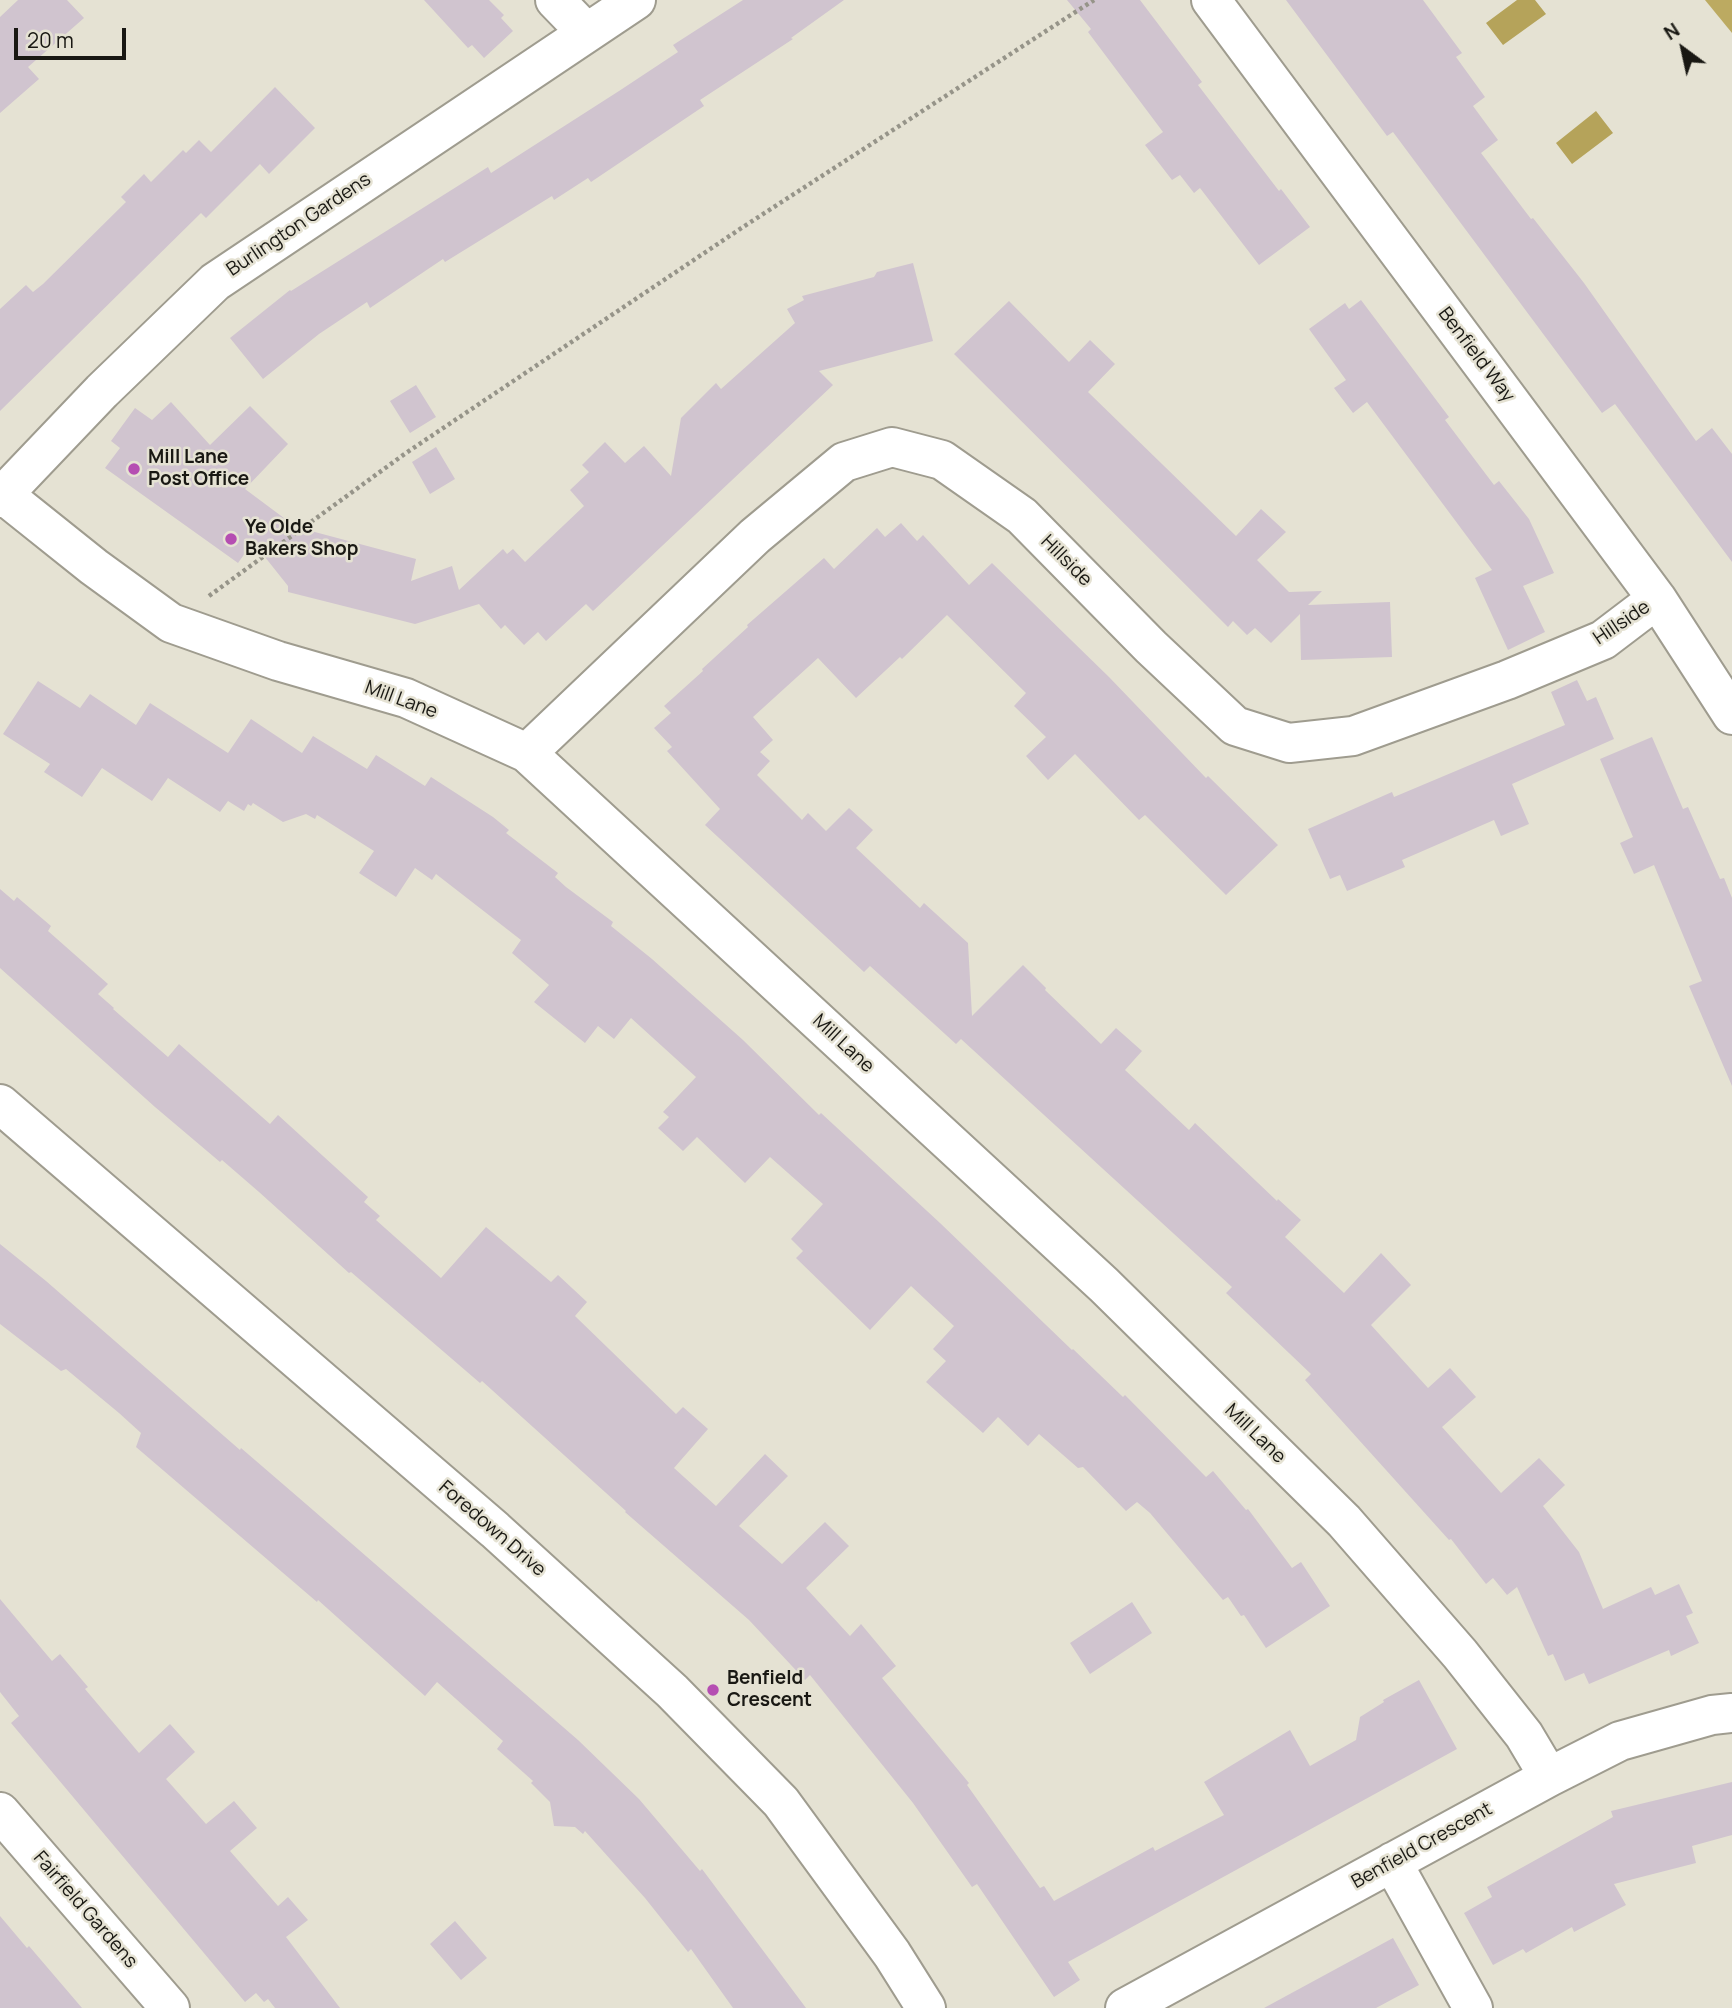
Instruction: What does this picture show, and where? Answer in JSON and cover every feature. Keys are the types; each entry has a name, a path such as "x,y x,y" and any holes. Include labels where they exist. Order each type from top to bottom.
{"street":[{"path":"555,0 586,32"},
{"name":"Burlington Gardens","path":"2,497 102,391 215,282 636,0"},
{"name":"Benfield Way","path":"1211,0 1657,599 1732,715"},
{"name":"Hillside","path":"527,753 775,520 844,462 891,447 942,460 1022,516 1151,647 1235,726 1289,743 1353,736 1507,680 1603,639 1657,599"},
{"name":"Mill Lane","path":"2,497 171,623 278,661 406,698 527,753 1104,1285 1344,1521 1460,1654 1524,1735 1549,1777"},
{"name":"Foredown Drive","path":"0,1104 495,1530 672,1691 781,1802 892,1954 926,2008"},
{"name":"Benfield Crescent","path":"1125,2008 1620,1741 1712,1715 1732,1713"},
{"name":"Fairfield Gardens","path":"0,1812 170,2008"},
{"path":"1392,1862 1473,2008"}],"path":[{"path":"171,623 406,453 743,227 1094,0"}],"shaded area":[{"path":"1517,0 1535,0 1546,14 1503,45 1486,23"},
{"path":"1705,0 1732,0 1732,33"},
{"path":"1596,111 1613,133 1572,164 1556,143"}],"building":[{"path":"18,0 67,0 84,18 28,67 39,79 0,113 0,17"},
{"path":"424,0 489,0 504,15 501,18 513,31 484,58 472,45 468,48"},
{"path":"743,0 844,0 791,38 793,39 700,100 704,106 591,182 588,178 554,200 552,196 445,262 443,259 370,308 367,302 319,334 263,379 230,338 290,290 488,167 491,173 619,91 678,52 673,45"},
{"path":"1067,0 1140,0 1202,82 1198,85 1310,227 1259,265 1200,188 1194,193 1180,175 1172,180 1145,145 1163,132 1088,32 1091,29"},
{"path":"1286,0 1423,0 1462,53 1456,57 1485,97 1473,106 1498,140 1481,153 1584,283 1696,441 1712,428 1732,454 1732,562 1615,404 1602,413 1393,132 1387,136"},
{"path":"275,87 315,128 269,174 260,164 206,218 201,213 0,411 0,309 26,285 33,292 43,284 126,202 121,197 144,174 151,182 183,150 186,153 199,140 211,152"},
{"path":"913,263 933,341 819,371 833,385 593,611 586,604 546,641 538,632 524,645 505,625 501,629 479,604 415,624 288,592 288,586 253,542 238,563 105,468 120,448 111,441 135,408 152,420 171,402 210,445 250,406 288,444 245,489 296,527 416,559 411,581 452,566 459,590 503,549 507,554 513,549 525,562 584,506 570,490 589,472 582,465 605,442 625,463 644,446 671,476 681,418 716,383 721,389 795,323 787,309 804,300 802,296 874,277 877,272"},
{"path":"1361,300 1449,417 1445,420 1494,485 1499,481 1529,519 1554,573 1523,586 1545,632 1508,650 1475,578 1492,570 1367,402 1353,413 1334,388 1346,380 1309,329 1345,303 1349,309"},
{"path":"1009,301 1069,362 1090,340 1115,364 1088,392 1236,536 1261,509 1286,532 1257,560 1289,592 1322,591 1308,605 1390,602 1392,657 1301,660 1300,614 1271,643 1255,628 1247,635 1233,621 1228,627 954,354"},
{"path":"416,385 436,417 410,433 390,401"},
{"path":"436,447 455,479 430,494 412,462"},
{"path":"901,523 917,541 923,535 969,585 992,563 1109,677 1206,778 1208,776 1278,845 1226,895 1145,815 1139,820 1075,754 1048,780 1026,756 1046,737 1014,706 1026,693 947,615 902,659 900,657 856,698 818,658 753,717 773,740 760,752 770,761 757,775 802,820 808,813 826,831 849,808 873,830 856,848 920,908 924,903 968,943 972,1016 1023,965 1101,1044 1116,1028 1142,1051 1125,1070 1189,1130 1195,1123 1277,1201 1278,1199 1301,1220 1285,1237 1344,1293 1381,1253 1411,1285 1371,1325 1428,1388 1450,1368 1476,1397 1442,1427 1501,1493 1539,1458 1565,1485 1543,1506 1579,1552 1603,1609 1651,1587 1655,1595 1679,1584 1693,1613 1686,1616 1699,1643 1671,1656 1669,1650 1589,1684 1584,1673 1565,1681 1553,1654 1548,1656 1517,1587 1507,1595 1493,1578 1486,1584 1451,1539 1449,1540 1305,1380 1311,1374 1226,1293 1232,1287 961,1039 956,1044 870,966 864,972 705,825 720,809 667,751 672,747 654,728 671,713 664,706 703,671 702,669 748,627 747,625 824,558 834,569 877,528 885,537"},
{"path":"1577,680 1587,701 1596,697 1614,739 1512,784 1529,824 1501,836 1494,820 1402,860 1405,867 1347,891 1340,875 1330,879 1308,829 1392,792 1394,797 1565,725 1551,692"},
{"path":"38,681 80,708 90,694 136,725 150,703 228,753 251,719 302,753 313,736 367,769 376,755 425,786 431,777 493,817 509,830 506,833 558,873 555,877 566,887 613,922 611,926 743,1040 819,1115 821,1113 940,1223 1123,1397 1125,1395 1206,1477 1213,1471 1246,1510 1248,1509 1292,1568 1301,1562 1330,1606 1266,1648 1244,1615 1241,1616 1228,1597 1223,1600 1150,1513 1137,1502 1126,1511 1083,1467 1078,1468 1039,1434 1028,1446 998,1417 983,1433 926,1382 946,1361 933,1349 954,1326 911,1286 870,1330 796,1258 803,1251 791,1239 823,1204 770,1157 745,1183 697,1137 683,1151 658,1128 669,1117 663,1112 696,1077 631,1018 614,1039 598,1026 585,1043 534,1002 549,985 512,953 521,940 436,874 432,880 415,868 396,897 359,873 374,851 317,815 315,819 306,814 283,822 253,803 251,806 248,804 244,811 228,801 220,812 168,778 152,801 102,768 82,797 44,772 50,764 3,734"},
{"path":"1652,737 1683,809 1688,807 1720,879 1724,878 1732,898 1732,1086 1689,986 1702,981 1654,865 1634,874 1620,843 1633,837 1600,759"},
{"path":"0,889 14,901 17,897 51,926 48,931 108,984 98,994 113,1009 168,1057 179,1044 270,1124 278,1115 368,1197 364,1202 380,1216 376,1220 441,1278 486,1227 551,1282 558,1275 587,1302 575,1316 676,1414 683,1407 708,1429 674,1468 716,1506 765,1454 788,1476 739,1526 782,1564 825,1522 849,1546 806,1588 850,1636 861,1624 896,1666 882,1678 969,1783 967,1785 1040,1888 1044,1886 1054,1901 1153,1847 1155,1851 1224,1815 1204,1782 1290,1730 1310,1766 1356,1740 1360,1717 1384,1702 1383,1700 1419,1680 1457,1749 1068,1962 1080,1980 1054,1997 977,1884 972,1887 913,1803 810,1675 805,1680 749,1620 625,1512 482,1381 480,1383 349,1273 222,1160 220,1162 155,1107 0,968"},
{"path":"0,1244 240,1450 241,1448 578,1740 639,1799 700,1871 702,1869 806,2008 733,2008 691,1949 688,1952 645,1898 585,1831 583,1834 575,1827 554,1826 550,1802 531,1783 533,1781 497,1749 503,1741 437,1682 425,1696 318,1600 317,1602 136,1447 141,1433 119,1413 66,1369 61,1371 0,1324"},
{"path":"0,1599 52,1661 60,1654 88,1687 85,1689 139,1753 170,1724 195,1752 166,1779 206,1824 234,1801 257,1828 230,1851 278,1906 288,1897 308,1920 286,1937 340,2008 275,2008 268,1999 264,2002 256,1993 245,2002 11,1723 19,1716 0,1692"},
{"path":"1132,1602 1152,1633 1090,1674 1070,1643"},
{"path":"1732,1782 1732,1835 1692,1846 1696,1863 1614,1884 1626,1905 1574,1932 1572,1927 1526,1953 1523,1949 1493,1965 1464,1913 1492,1897 1487,1887 1613,1817 1611,1811"},
{"path":"0,1916 27,1948 29,1946 82,2008 0,2008"},
{"path":"455,1921 487,1958 461,1980 430,1944"},
{"path":"1393,1938 1419,1985 1376,2008 1264,2008"}],"place":[{"name":"Mill Lane Post Office","path":"134,469"},
{"name":"Ye Olde Bakers Shop","path":"231,539"},
{"name":"Benfield Crescent","path":"713,1690"}]}
